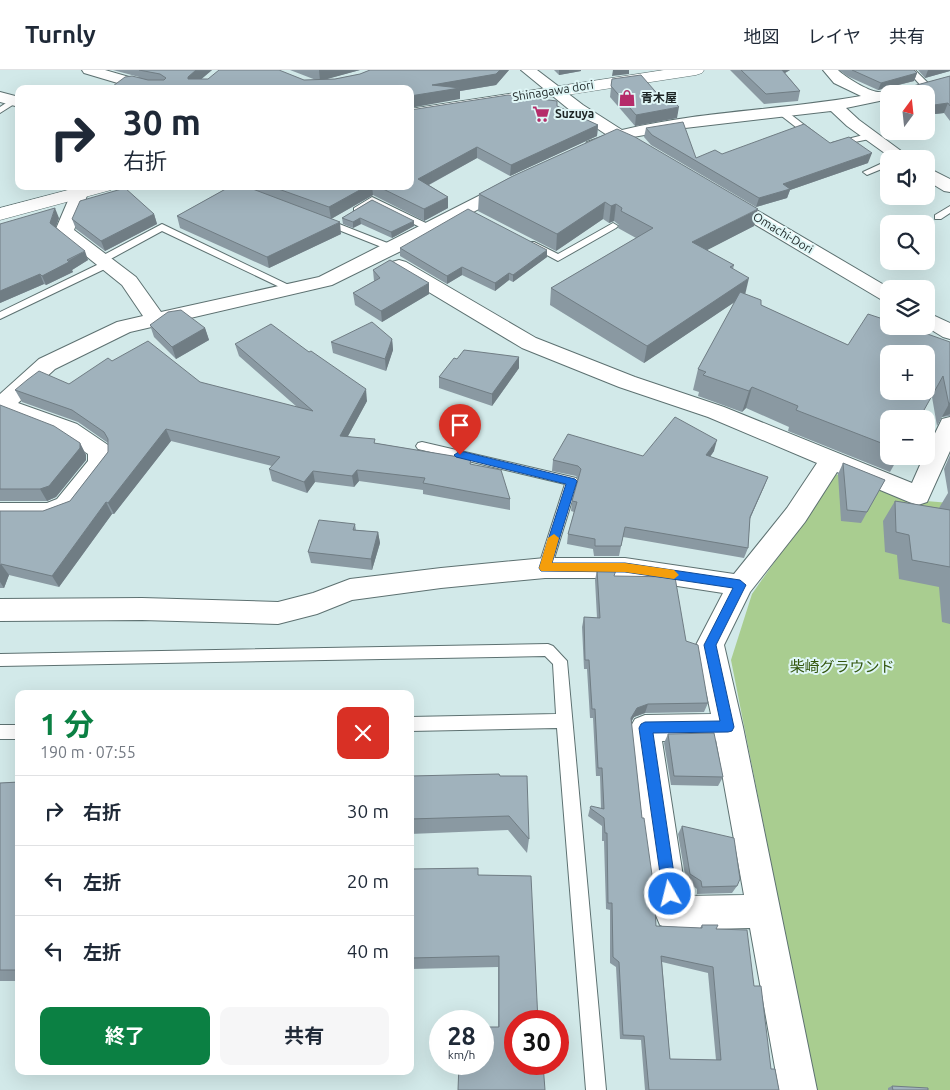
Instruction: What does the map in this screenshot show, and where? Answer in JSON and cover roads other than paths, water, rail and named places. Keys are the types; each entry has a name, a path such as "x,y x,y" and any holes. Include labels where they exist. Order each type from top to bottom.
{"street":[{"path":"89,70 134,82"},
{"path":"528,70 552,90 643,150"},
{"name":"Shinagawa dori","path":"414,113 552,90 696,70"},
{"path":"830,70 839,80 880,90"},
{"path":"925,85 940,81"},
{"path":"575,155 618,135 652,128 732,116 834,105 880,96"},
{"path":"834,105 887,150"},
{"path":"935,178 950,187"},
{"path":"0,512 48,512 66,505 100,463 100,451 69,430 1,406 46,364 124,327 191,313 325,280 429,228 468,212 523,179"},
{"path":"0,214 90,190"},
{"name":"Omachi-Dori","path":"711,190 880,291"},
{"path":"78,193 64,231 128,281 155,319"},
{"path":"386,251 529,343 627,382 716,412 918,496 949,430"},
{"path":"935,323 950,332"},
{"path":"798,1090 728,727 710,645 740,585 796,515 832,460"},
{"path":"0,610 142,609 278,613 317,603 350,590 441,578 545,568 625,568 740,585"},
{"path":"728,727 645,728 672,913 764,911"}],"lane":[{"path":"911,70 925,85"},
{"path":"0,111 11,100"},
{"path":"782,112 822,143 871,136"},
{"path":"868,172 880,167"},
{"path":"341,219 372,200 429,228"},
{"path":"938,217 950,209"},
{"path":"316,218 341,219 386,251"},
{"path":"524,240 558,258 613,226"},
{"path":"0,316 104,262 162,227 292,289"},
{"path":"422,446 572,481 545,568"},
{"path":"0,660 548,650 560,661 596,1090"},
{"path":"414,724 564,721"},
{"path":"0,732 15,732"}],"place":[{"name":"青木屋","path":"627,98"},
{"name":"Suzuya","path":"541,114"}],"park label":[{"name":"柴崎グラウンド","path":"842,667"}]}
